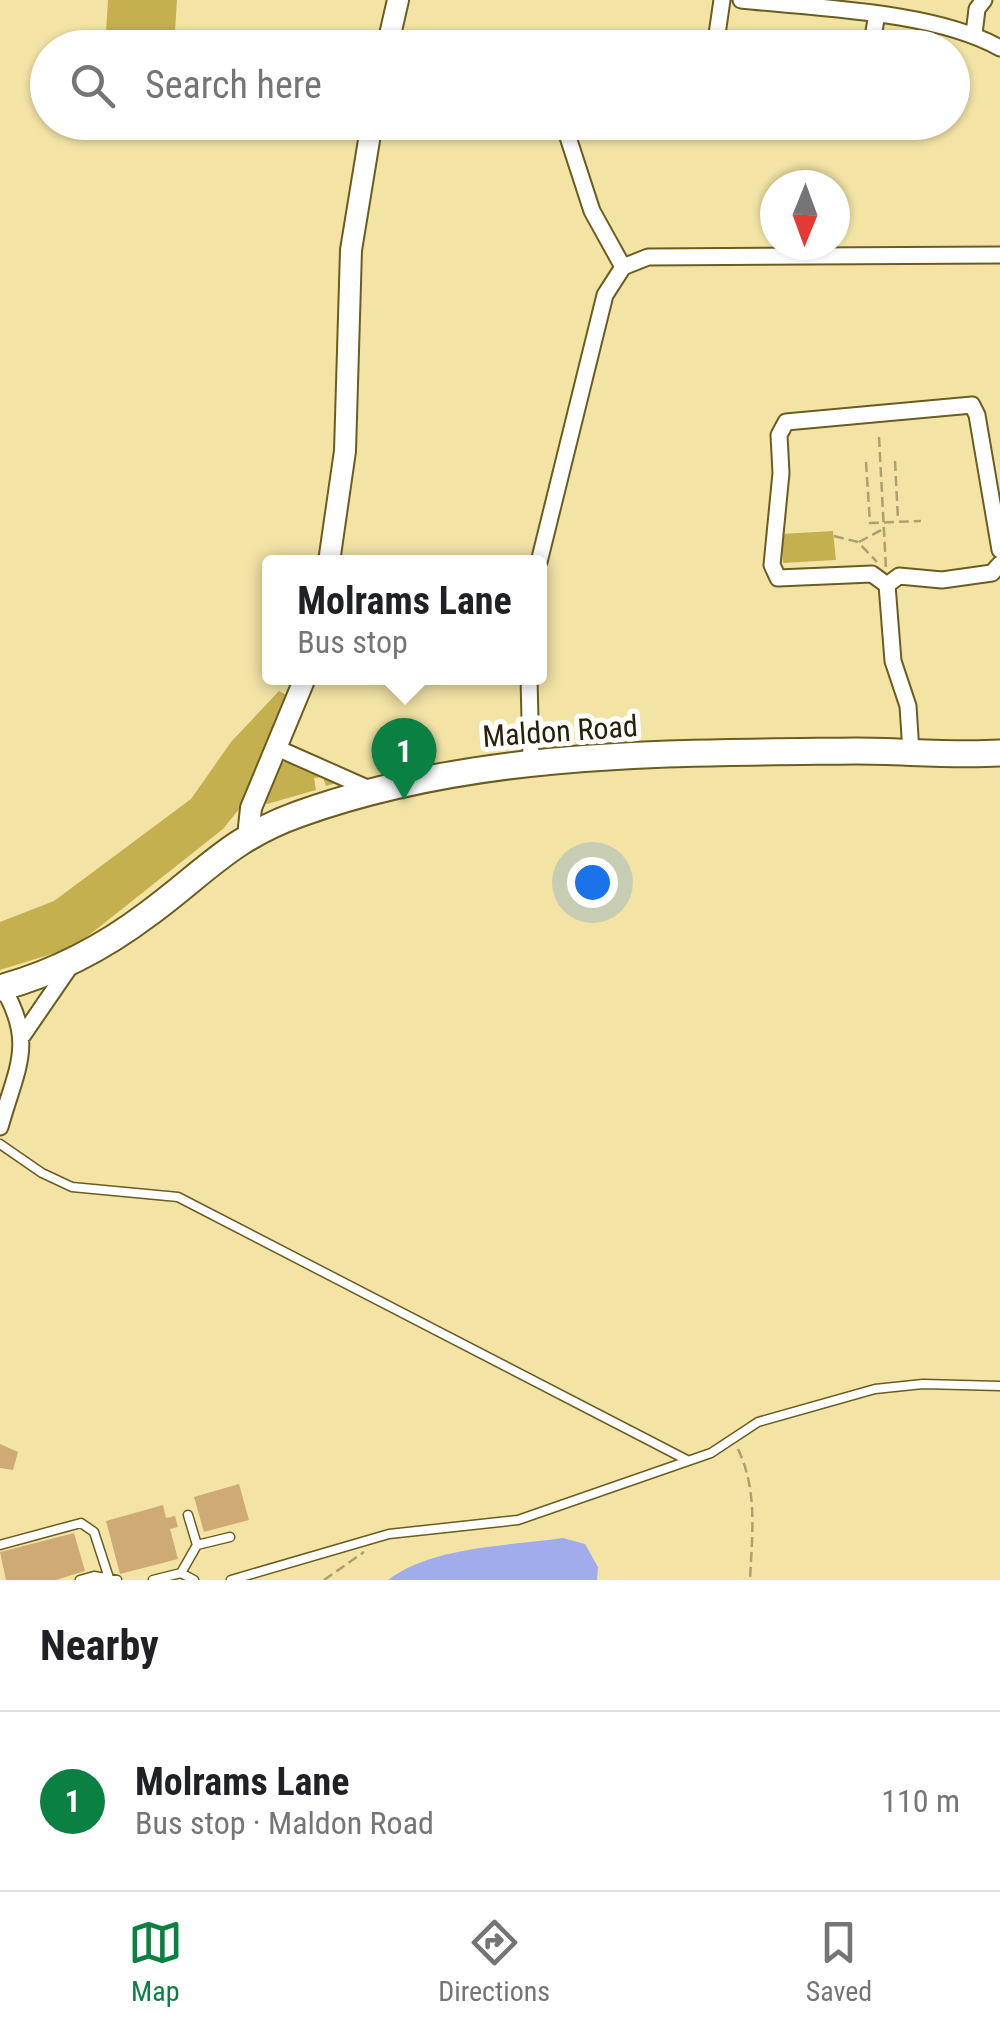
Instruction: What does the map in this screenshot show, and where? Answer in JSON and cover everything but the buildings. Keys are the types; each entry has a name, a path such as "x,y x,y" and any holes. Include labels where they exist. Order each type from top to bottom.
{"main road":[{"name":"Maldon Road","path":"1,988 75,962 147,915 214,858 252,834 325,805 455,772 530,761 1000,753"}],"street":[{"path":"391,30 398,0"},
{"path":"718,30 722,0"},
{"path":"741,0 877,14 955,30"},
{"path":"974,34 978,9 984,0"},
{"path":"874,30 877,14"},
{"path":"970,33 1000,48"},
{"path":"330,555 345,450 351,250 369,140"},
{"path":"569,140 592,211 623,267"},
{"path":"541,555 605,295 623,267 648,257 1000,255"},
{"path":"911,752 908,706 893,661 887,585 872,574 778,578 772,565 781,473 779,435 786,422 972,406 977,415 1000,550"},
{"path":"887,585 900,576 942,580 992,573 1000,564"},
{"path":"252,834 248,827 251,808 302,685"},
{"path":"529,685 530,761"},
{"path":"277,748 376,792"},
{"path":"0,1127 23,1035 39,1007 75,962"},
{"path":"1,988 23,1035"}],"lane":[{"path":"0,1144 72,1188 178,1197 687,1460"},
{"path":"232,1580 390,1534 518,1520 664,1472 710,1453 758,1422 875,1389 923,1384 1000,1386"},
{"path":"188,1515 198,1545"},
{"path":"0,1545 82,1523 94,1532 113,1579"},
{"path":"181,1574 198,1545 230,1537"},
{"path":"153,1580 181,1574 194,1580"},
{"path":"80,1580 94,1576 113,1579"}],"path":[{"path":"834,536 858,542 887,576 879,438"},
{"path":"895,461 898,522"},
{"path":"866,462 870,523 921,521"},
{"path":"858,542 884,529"},
{"path":"734,1440 750,1484 750,1580"},
{"path":"324,1580 390,1534"}],"shaded area":[{"path":"108,0 177,0 175,30 106,30"},
{"path":"833,531 836,560 783,563 781,534"},
{"path":"279,691 288,696 244,803 223,829 74,947 0,970 0,922 54,901 191,799 231,742"},
{"path":"288,760 336,783 326,786 323,777 314,778 316,790 267,804 262,800 279,764"}],"water":[{"path":"563,1538 585,1544 598,1567 597,1580 388,1580 426,1560 448,1554"}],"place":[{"name":"Molrams Lane","path":"404,800"}]}
